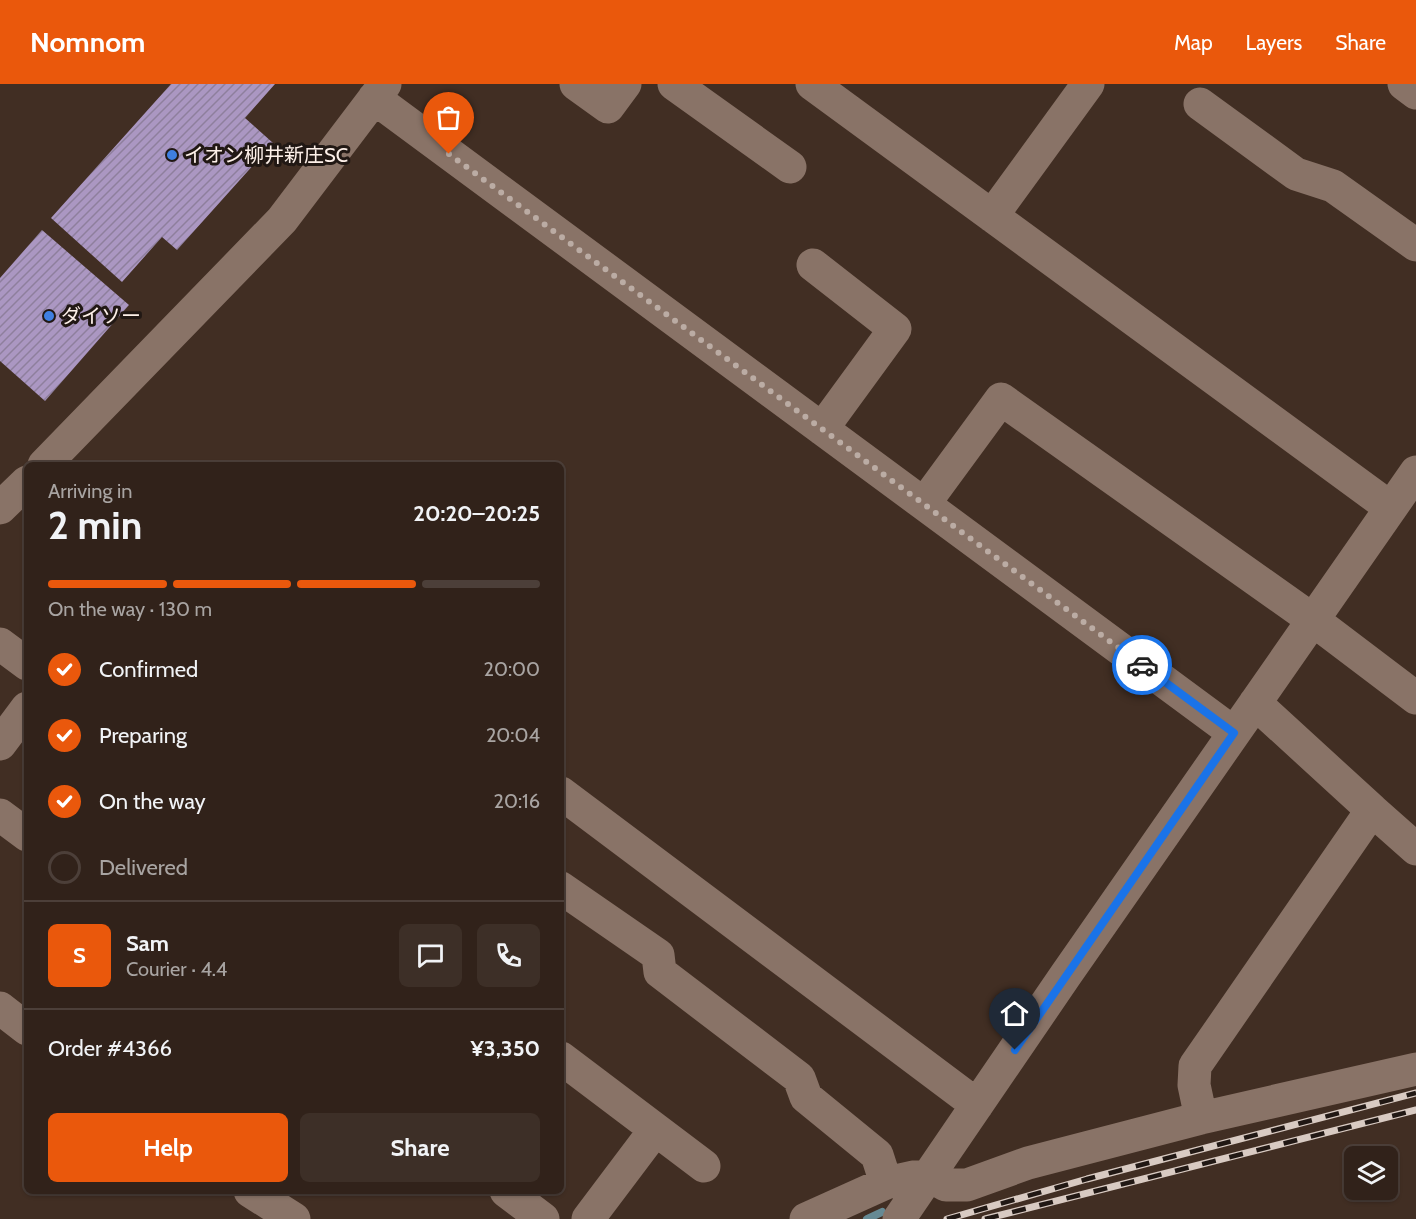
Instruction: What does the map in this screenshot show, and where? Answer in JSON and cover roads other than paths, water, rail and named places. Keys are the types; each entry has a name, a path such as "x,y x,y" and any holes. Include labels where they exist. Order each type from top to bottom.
{"street":[{"path":"576,84 608,107 626,84"},
{"path":"674,84 790,167"},
{"path":"812,84 1391,508"},
{"path":"992,216 1088,84"},
{"path":"1404,84 1416,93"},
{"path":"47,462 282,220 380,91 822,429 1234,733"},
{"path":"1200,104 1296,174 1333,186 1416,246"},
{"path":"813,265 895,329 822,429"},
{"path":"924,504 1001,399 1313,620 1416,698"},
{"path":"900,1219 1254,703 1416,472"},
{"path":"0,508 24,485"},
{"path":"0,644 24,661"},
{"path":"1254,703 1416,849"},
{"path":"0,744 24,712"},
{"path":"564,795 977,1105"},
{"path":"1201,1118 1194,1085 1195,1066 1372,810"},
{"path":"0,815 24,833"},
{"path":"564,890 658,955 660,972 799,1078 806,1097 877,1155 886,1183"},
{"path":"0,1008 24,1027"},
{"path":"564,1060 704,1166"},
{"path":"806,1219 886,1183 930,1176 946,1185 967,1185 1028,1163 1201,1118 1416,1069"},
{"path":"588,1219 655,1130"},
{"path":"255,1194 294,1219"},
{"path":"510,1194 543,1219"}],"waterway":[{"path":"867,1219 882,1212"}],"railway":[{"path":"947,1219 1087,1179 1416,1093"},
{"path":"985,1219 1416,1110"}],"place":[{"name":"イオン柳井新庄SC","path":"172,155"},
{"name":"ダイソー","path":"49,316"}]}
